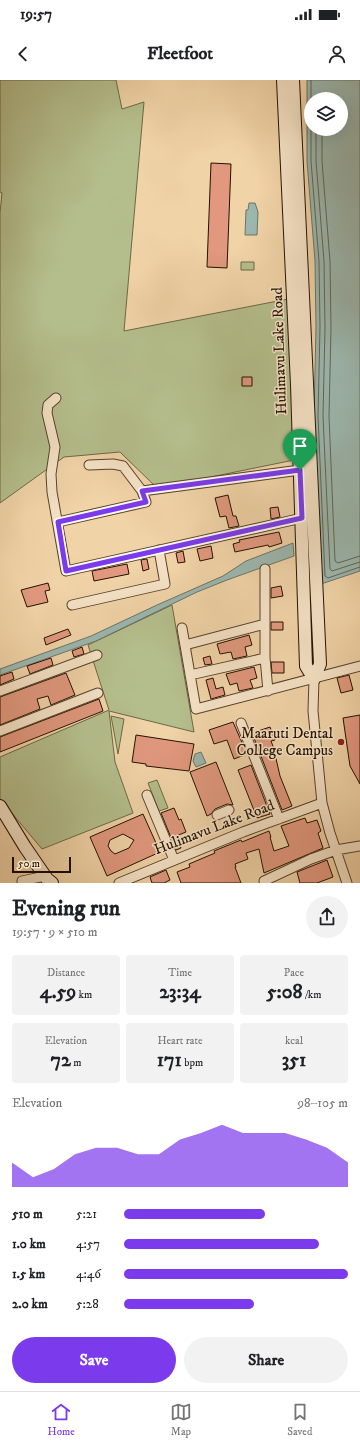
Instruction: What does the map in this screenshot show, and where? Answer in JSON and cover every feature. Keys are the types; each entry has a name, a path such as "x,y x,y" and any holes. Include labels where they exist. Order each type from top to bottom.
{"main road":[{"name":"Hulimavu Lake Road","path":"283,80 300,470 307,518"},
{"name":"Hulimavu Lake Road","path":"293,80 308,538 306,666 313,685"},
{"path":"0,806 24,847 48,880"}],"street":[{"path":"56,398 48,405 47,413 55,447 51,474 52,492 66,571 307,518"},
{"path":"58,522 146,502 142,491 123,466 118,464 89,465"},
{"path":"142,491 300,470"},
{"path":"72,605 165,584 159,550"},
{"path":"265,570 265,658 268,691"},
{"path":"185,645 265,624"},
{"path":"182,628 196,709 268,691 313,685 360,666"},
{"path":"0,691 97,655"},
{"path":"190,675 265,658"},
{"path":"313,685 313,711 322,803 330,833 347,883"},
{"path":"0,731 98,693"},
{"path":"241,723 279,819"},
{"path":"147,795 174,860"},
{"name":"Hulimavu Lake Road","path":"119,883 174,860 322,803"},
{"path":"217,815 229,810"},
{"path":"265,883 264,881 311,859 336,850 360,846"},
{"path":"22,883 22,881 48,880"}],"green space":[{"path":"0,80 116,80 122,109 144,102 124,331 288,299 294,460 157,488 120,452 64,457 0,503 0,213 2,193 0,192"},
{"path":"241,262 254,262 254,270 241,270"},
{"path":"172,605 194,732 109,711 115,762 133,813 42,849 0,799 0,757 109,710 88,645"},
{"path":"111,716 124,719 118,754"},
{"path":"157,780 168,808 159,811 148,783"}],"water":[{"path":"307,80 360,80 360,571 321,584 314,416 316,327 315,261 307,161 307,136 348,136 348,92 307,92"},
{"path":"249,203 255,203 258,212 257,235 245,235 246,210 248,210"},
{"path":"293,543 294,556 197,592 96,641 0,675 0,669 91,636 223,576 246,561"},
{"path":"201,752 206,763 196,767 193,761 195,754"}],"building":[{"path":"211,163 231,164 227,268 207,267"},
{"path":"242,377 252,377 252,386 242,386"},
{"path":"228,495 233,516 236,516 239,526 229,528 226,516 220,517 215,498"},
{"path":"278,507 280,517 271,519 270,508"},
{"path":"279,532 282,543 269,547 268,545 235,552 233,544 240,542 239,540"},
{"path":"211,546 213,558 200,561 197,549"},
{"path":"183,551 185,562 178,563 176,553"},
{"path":"147,559 149,569 143,571 141,560"},
{"path":"127,564 129,574 94,581 92,571"},
{"path":"48,583 50,590 45,591 48,602 27,607 21,590"},
{"path":"281,586 283,596 271,598 271,588"},
{"path":"271,622 283,622 283,630 271,630"},
{"path":"68,629 71,635 46,645 44,638"},
{"path":"249,635 252,645 245,647 247,656 233,659 231,652 220,654 217,644"},
{"path":"82,647 84,654 74,657 72,651"},
{"path":"210,656 212,664 205,665 203,658"},
{"path":"51,658 53,665 30,674 27,666"},
{"path":"271,662 284,662 284,673 272,673"},
{"path":"254,667 257,678 250,680 253,688 239,691 237,683 230,685 226,674"},
{"path":"12,672 14,679 0,685 0,676"},
{"path":"66,673 75,695 51,705 48,696 37,699 40,709 0,725 0,697"},
{"path":"349,675 353,690 341,693 337,678"},
{"path":"213,678 216,689 223,687 225,695 211,699 206,680"},
{"path":"99,699 103,711 0,752 0,737"},
{"path":"360,715 360,784 350,766 343,718"},
{"path":"233,722 247,754 234,759 227,740 214,744 209,730"},
{"path":"270,727 275,740 271,741 276,754 280,776 292,806 282,810 252,733"},
{"path":"136,735 194,744 189,771 146,766 146,764 132,762"},
{"path":"216,762 233,805 227,804 215,809 207,816 190,772"},
{"path":"251,765 270,814 257,818 238,770"},
{"path":"174,808 179,820 181,819 186,832 176,836 181,848 176,850 161,813"},
{"path":"143,814 160,852 107,876 90,837","holes":["123,834 134,840 129,848 115,854 108,846 110,840"]},
{"path":"305,818 307,823 317,820 321,831 318,833 323,848 264,873 259,849 246,853 248,859 235,864 241,883 181,883 177,872 190,867 189,864 215,853 214,851 241,840 242,842 269,831 274,851 289,846 281,826"},
{"path":"327,860 333,877 317,883 300,883 297,872"},
{"path":"166,870 170,880 164,883 152,883 150,877"}],"place":[{"name":"Maaruti Dental College Campus","path":"341,742"}],"route":[{"path":"300,470 302,518 66,571 58,522 146,502 142,491 300,470"}]}
